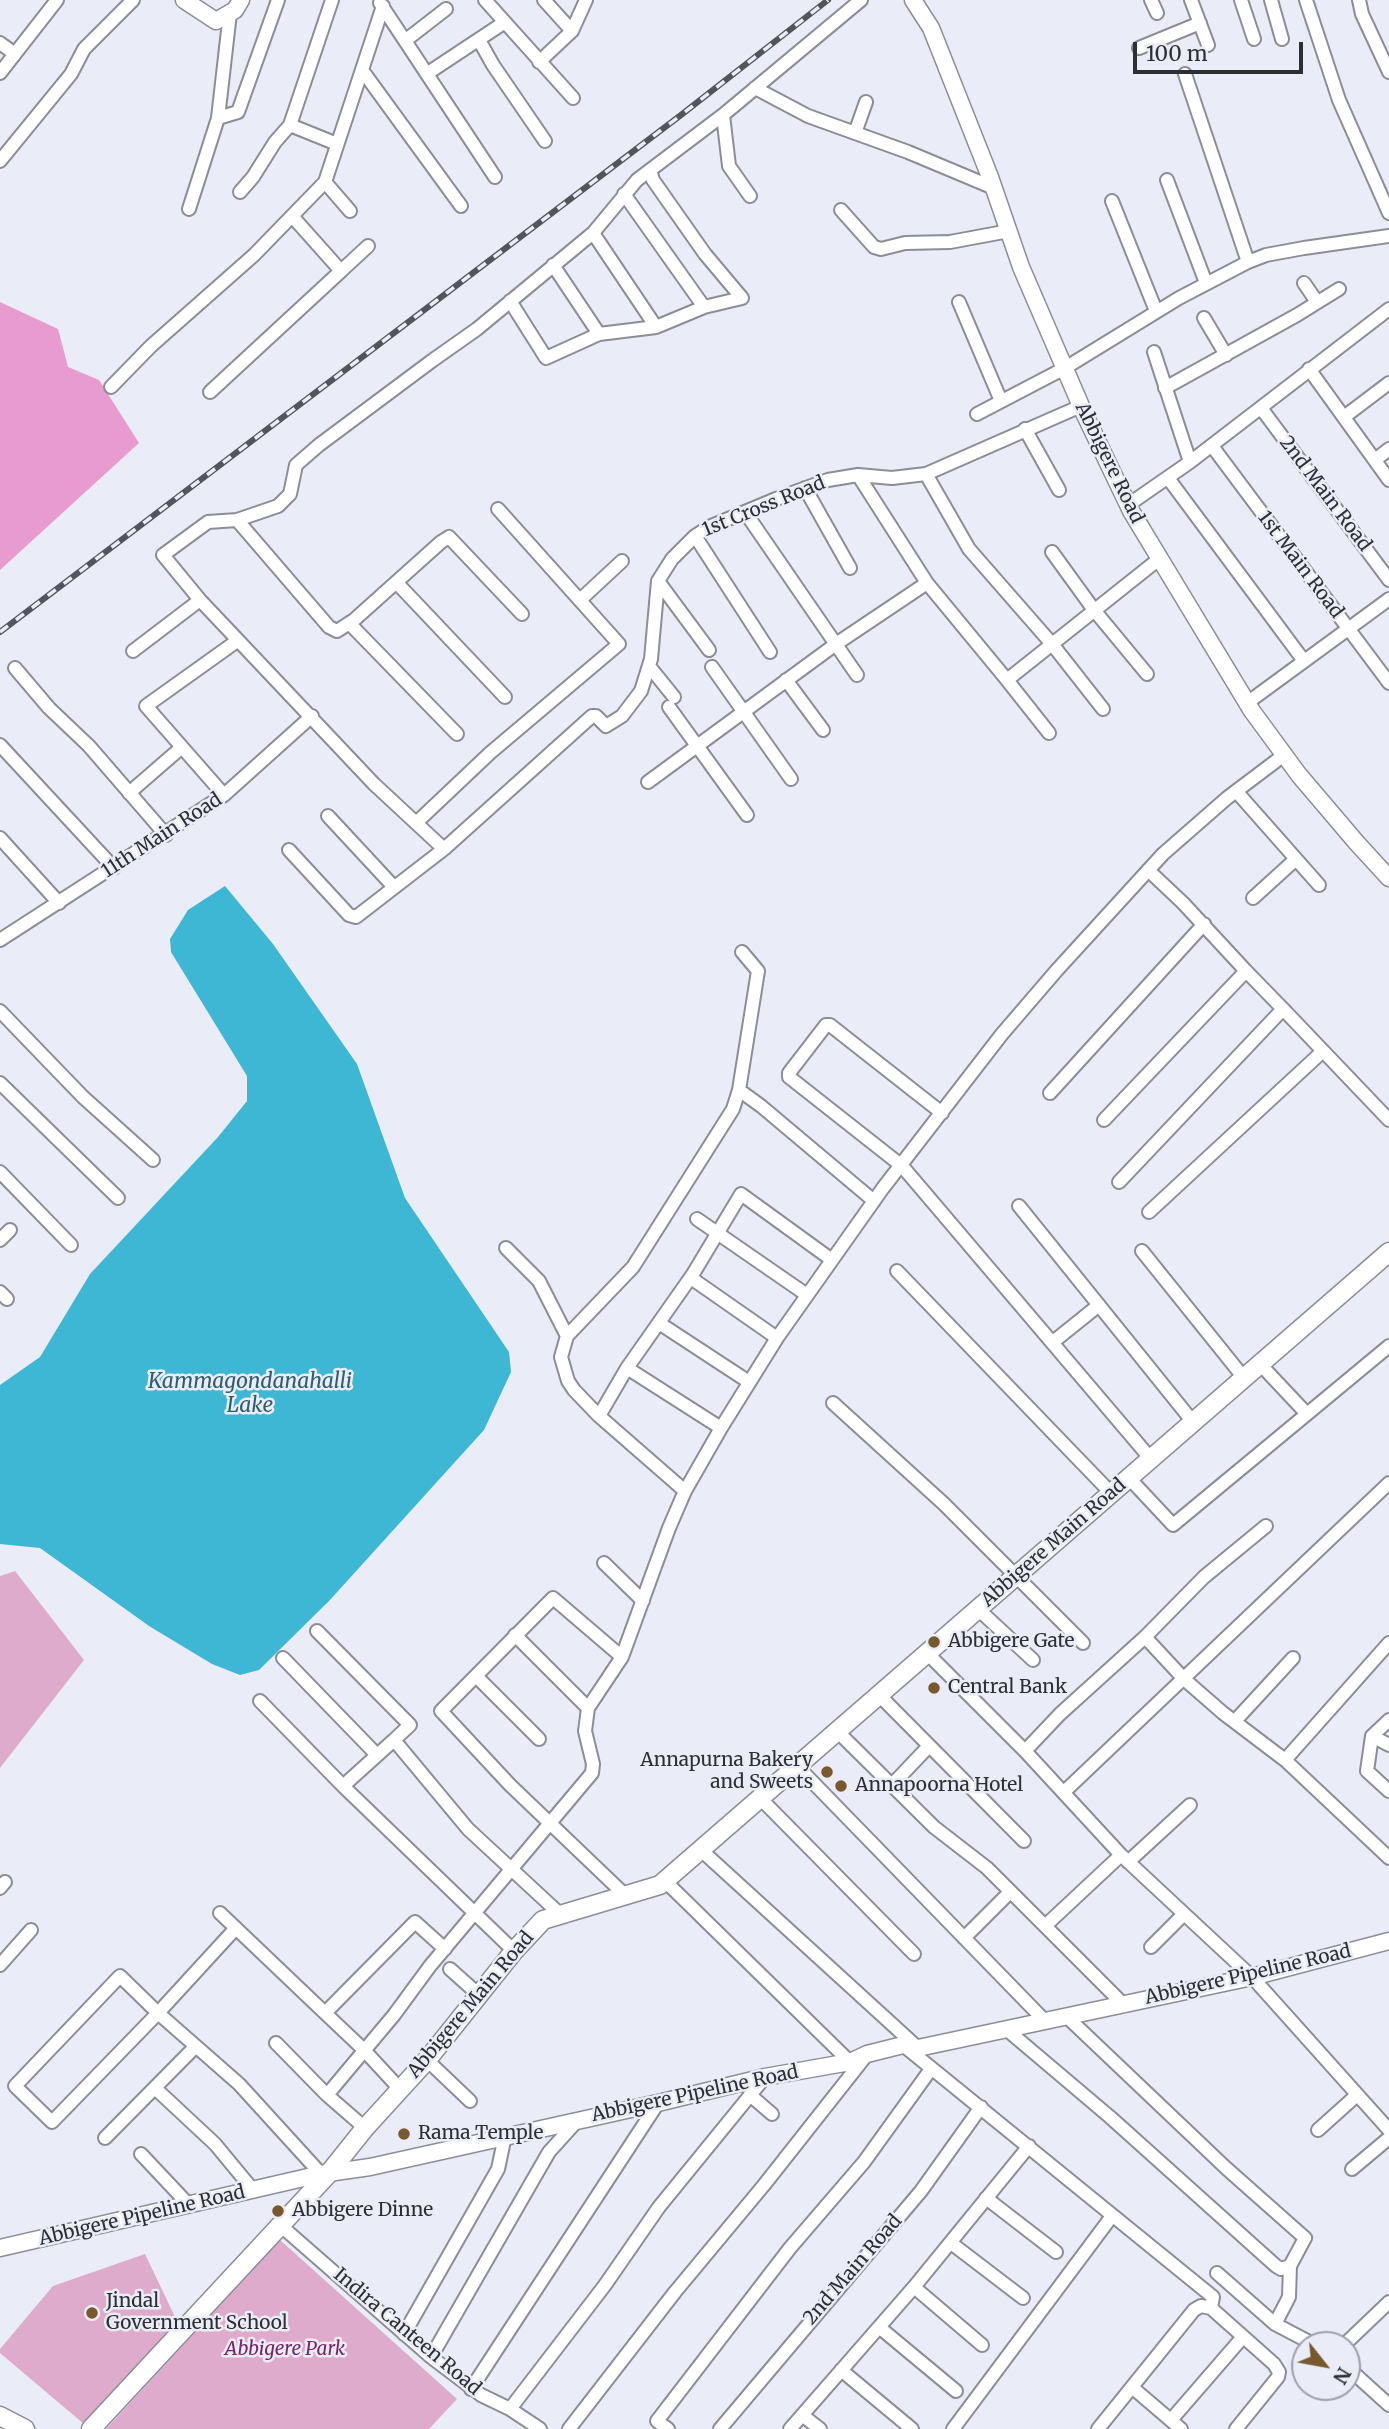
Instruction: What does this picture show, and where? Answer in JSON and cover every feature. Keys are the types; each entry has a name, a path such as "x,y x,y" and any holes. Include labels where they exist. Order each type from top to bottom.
{"main road":[{"name":"Abbigere Main Road","path":"91,2429 281,2225 427,2060 514,1951 543,1920 660,1885 1389,1252"},
{"path":"0,2416 25,2429"}],"street":[{"path":"0,73 57,0"},
{"path":"0,161 71,74 85,49 133,0"},
{"path":"184,0 216,21 236,6"},
{"path":"218,118 239,112 278,0"},
{"path":"240,192 290,125 332,0"},
{"path":"485,0 573,98"},
{"path":"544,0 572,31"},
{"path":"289,850 353,918 444,849 374,784 312,716 237,641 163,555 208,522 237,520 278,506 290,494 296,465 319,445 477,329 593,233 624,194 650,170 723,115 861,0"},
{"name":"Abbigere Road","path":"913,0 931,28 994,188 1021,267 1081,406 1128,505 1247,703 1284,755 1389,878"},
{"path":"1151,0 1157,13"},
{"path":"1191,0 1208,45"},
{"path":"1241,0 1254,39"},
{"path":"1271,0 1282,39"},
{"path":"1306,0 1339,100 1389,213"},
{"path":"1359,0 1362,14 1389,72"},
{"path":"538,62 572,31 581,2"},
{"path":"380,3 495,177"},
{"path":"111,387 151,346 254,255 325,182 362,70 380,3"},
{"path":"189,209 218,118 236,6"},
{"path":"406,40 446,9"},
{"path":"428,73 505,22"},
{"path":"1139,48 1200,23"},
{"path":"480,40 493,65 545,141"},
{"path":"0,43 15,54"},
{"path":"362,70 461,206"},
{"path":"1185,74 1248,262"},
{"path":"755,88 808,116 908,152 994,188"},
{"path":"855,133 866,102"},
{"path":"723,115 729,166 750,196"},
{"path":"290,125 337,144"},
{"path":"510,301 546,358 599,334 656,327 704,307 741,298 705,254 653,180 650,170"},
{"path":"1167,180 1206,283"},
{"path":"325,182 349,211"},
{"path":"624,194 704,307"},
{"path":"1112,201 1156,311"},
{"path":"841,210 874,247 881,249 905,243 950,242 1009,231"},
{"path":"292,216 341,271"},
{"path":"593,233 656,327"},
{"path":"977,414 1065,368 1156,311 1248,262 1266,255 1389,236"},
{"path":"210,392 368,246"},
{"path":"553,265 599,334"},
{"path":"1304,283 1317,302"},
{"path":"1165,388 1339,289"},
{"path":"959,302 1001,401"},
{"path":"1128,505 1212,446 1389,309"},
{"path":"1204,318 1226,355"},
{"path":"1154,352 1190,462"},
{"path":"1309,369 1389,480"},
{"path":"1344,417 1389,383"},
{"name":"1st Cross Road","path":"444,849 592,716 596,716 606,726 622,716 640,691 649,666 658,581 672,559 695,536 709,527 828,480 858,475 892,478 926,474 1081,406"},
{"name":"2nd Main Road","path":"1261,408 1389,580"},
{"path":"1026,429 1059,490"},
{"name":"1st Main Road","path":"1212,446 1389,684"},
{"path":"1375,460 1389,449"},
{"path":"926,474 969,549 1052,644 1103,709"},
{"path":"858,475 927,583 1049,733"},
{"path":"1168,478 1304,661"},
{"path":"805,488 850,568"},
{"path":"416,823 490,753 619,644 498,509"},
{"path":"746,512 858,675"},
{"path":"237,520 329,627 337,631 449,537 522,614"},
{"path":"695,536 770,652"},
{"path":"1052,552 1094,610 1147,674"},
{"path":"1007,680 1159,559"},
{"path":"580,600 622,561"},
{"path":"658,581 709,650"},
{"path":"396,582 505,697"},
{"path":"648,782 836,644 927,583"},
{"path":"1247,703 1389,599"},
{"path":"133,651 200,600"},
{"path":"349,623 457,734"},
{"path":"224,795 146,706 237,641"},
{"path":"649,666 697,746 747,815"},
{"path":"712,667 791,779"},
{"path":"15,668 49,708 89,746 166,835"},
{"path":"786,680 823,730"},
{"name":"11th Main Road","path":"0,940 224,795 312,716"},
{"path":"0,745 114,868"},
{"path":"130,793 182,747"},
{"path":"327,2095 592,1773 593,1764 585,1731 588,1708 622,1657 685,1491 720,1428 777,1338 874,1201 1002,1034 1148,870 1236,791 1284,755"},
{"path":"1236,791 1319,885"},
{"path":"328,816 393,886"},
{"path":"0,838 59,903"},
{"path":"1253,898 1296,859"},
{"path":"1148,870 1203,924 1389,1120"},
{"path":"1050,1093 1203,924"},
{"path":"685,1491 599,1416 568,1381 561,1357 567,1336 633,1267 733,1110 739,1090 758,971 742,952"},
{"path":"1104,1119 1246,971"},
{"path":"1119,1182 1283,1009"},
{"path":"0,1011 83,1097 153,1160"},
{"path":"942,1113 830,1025 826,1025 789,1073 789,1077 902,1166 1151,1459"},
{"path":"1149,1212 1323,1051"},
{"path":"0,1083 118,1198"},
{"path":"739,1090 874,1201"},
{"path":"0,1172 71,1245"},
{"path":"599,1416 627,1368 691,1278 741,1194 832,1260"},
{"path":"1018,1206 1193,1422"},
{"path":"697,1219 807,1295"},
{"path":"0,1240 10,1230"},
{"path":"506,1248 539,1281 567,1336"},
{"path":"1142,1251 1244,1378"},
{"path":"897,1271 1111,1493"},
{"path":"691,1278 777,1338"},
{"path":"1053,1342 1100,1305"},
{"path":"659,1323 749,1382"},
{"path":"1129,1478 1173,1525 1389,1346"},
{"path":"1260,1364 1307,1413"},
{"path":"627,1368 720,1428"},
{"path":"833,1403 944,1504 1083,1643"},
{"path":"1064,1792 1389,1483"},
{"path":"1025,1751 1060,1714 1145,1637 1204,1577 1265,1526"},
{"path":"604,1563 643,1601"},
{"path":"622,1657 553,1598 441,1711 510,1785 625,1895"},
{"path":"978,1609 1032,1660"},
{"path":"317,1632 410,1725 343,1786"},
{"path":"515,1635 588,1708"},
{"path":"1145,1637 1184,1679 1285,1760 1389,1858"},
{"path":"1285,1760 1389,1643"},
{"path":"928,1653 1025,1751 1124,1859 1252,1977 1389,2130"},
{"path":"283,1658 377,1755"},
{"path":"1235,1721 1293,1658"},
{"path":"476,1676 538,1739"},
{"path":"879,1695 1024,1841"},
{"path":"260,1701 343,1786 514,1951"},
{"path":"1389,1720 1372,1736 1367,1771 1389,1791"},
{"path":"837,1731 934,1826 987,1868 1123,2004"},
{"path":"1372,1736 1389,1745"},
{"path":"394,1740 468,1829 561,1915"},
{"path":"892,1785 929,1746"},
{"path":"797,1766 1045,2021"},
{"path":"760,1798 915,1954"},
{"path":"1045,1926 1190,1805"},
{"path":"701,1850 910,2046 931,2069 1213,2297 1210,2308"},
{"path":"665,1881 850,2062"},
{"path":"964,1938 1010,1892"},
{"path":"220,1913 363,2049 400,2089"},
{"path":"1152,1947 1184,1914"},
{"path":"325,2014 415,1922 445,1949"},
{"path":"236,1928 158,2013 52,2122 15,2086 120,1976 158,2013 195,2048 239,2084 325,2173"},
{"path":"0,1965 31,1930"},
{"name":"Abbigere Pipeline Road","path":"0,2248 325,2173 370,2166 658,2104 765,2077 850,2062 867,2054 1006,2029 1252,1977 1389,1941"},
{"path":"450,1969 479,1995"},
{"path":"1066,2016 1226,2168 1305,2238 1290,2266 1289,2297 1275,2324"},
{"path":"1006,2029 1111,2117 1276,2266 1281,2269 1290,2266"},
{"path":"276,2043 327,2095 365,2128"},
{"path":"106,2138 195,2048"},
{"path":"569,2429 660,2311 867,2054"},
{"path":"427,2060 470,2101"},
{"path":"668,2429 657,2421 790,2248 864,2162 931,2069"},
{"path":"510,2409 605,2285 659,2207 765,2077"},
{"path":"156,2089 215,2144 253,2190"},
{"path":"750,2095 772,2114"},
{"path":"1318,2130 1357,2095"},
{"path":"471,2389 658,2104"},
{"name":"2nd Main Road","path":"720,2429 921,2191 981,2107"},
{"path":"431,2357 549,2152 577,2120"},
{"path":"404,2334 498,2169 505,2136"},
{"path":"1352,2169 1389,2138"},
{"path":"790,2429 914,2287 1029,2146"},
{"path":"141,2154 189,2205"},
{"path":"986,2198 1056,2252"},
{"path":"954,2429 1112,2216"},
{"name":"Indira Canteen Road","path":"281,2225 404,2334 471,2389 510,2409 540,2429"},
{"path":"951,2242 1023,2298"},
{"path":"1217,2273 1275,2324 1291,2332"},
{"path":"914,2287 982,2345"},
{"path":"1359,2331 1389,2302"},
{"path":"1098,2429 1194,2310 1201,2306 1210,2308 1274,2364 1279,2372 1278,2377 1236,2429"},
{"path":"879,2327 956,2391"},
{"path":"1171,2420 1242,2338"},
{"path":"841,2370 912,2429"},
{"path":"1361,2380 1389,2405"},
{"path":"1133,2388 1181,2429"},
{"path":"802,2415 820,2429"}],"green space":[{"path":"15,1571 84,1660 0,1768 0,1576"},
{"name":"Abbigere Park","path":"280,2240 457,2399 429,2429 106,2429"},
{"path":"145,2254 177,2321 84,2424 0,2353 0,2349 53,2286"}],"shaded area":[{"path":"0,302 58,329 68,367 99,380 139,443 0,570"}],"water":[{"name":"Kammagondanahalli Lake","path":"225,886 273,944 357,1064 405,1198 509,1352 511,1372 484,1430 329,1601 259,1670 240,1675 212,1664 149,1626 40,1548 0,1544 0,1385 40,1357 90,1274 218,1137 247,1101 247,1076 171,952 170,939 188,910"}],"railway":[{"path":"0,632 681,115 828,0"}],"place":[{"name":"Abbigere Gate","path":"934,1642"},
{"name":"Central Bank","path":"934,1688"},
{"name":"Annapurna Bakery and Sweets","path":"827,1772"},
{"name":"Annapoorna Hotel","path":"841,1786"},
{"name":"Rama Temple","path":"404,2134"},
{"name":"Abbigere Dinne","path":"278,2211"},
{"name":"Jindal Government School","path":"92,2313"}]}
